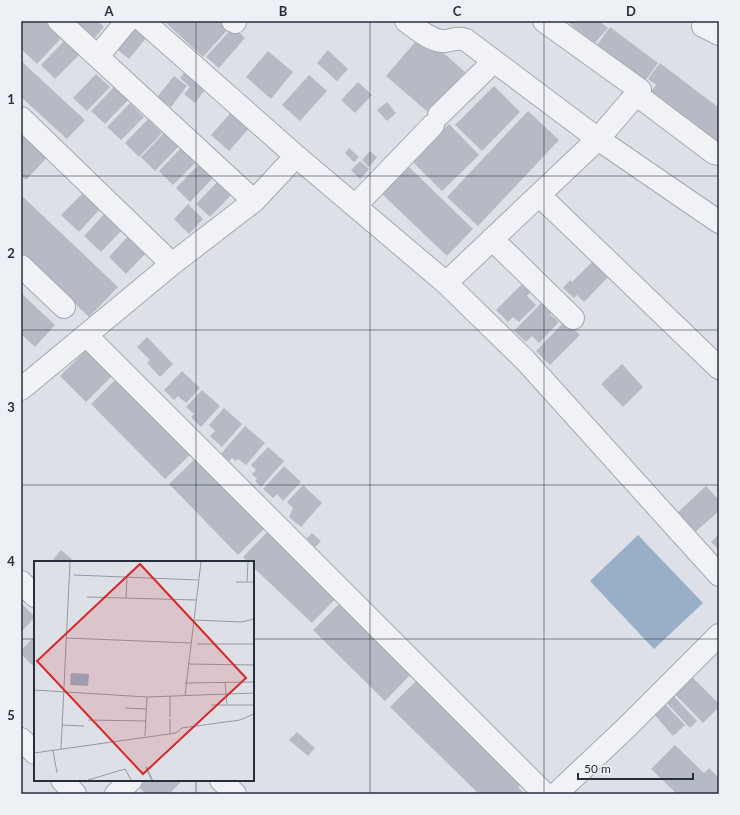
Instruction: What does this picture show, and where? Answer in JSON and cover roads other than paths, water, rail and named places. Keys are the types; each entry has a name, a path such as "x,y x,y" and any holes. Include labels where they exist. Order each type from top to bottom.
{"street":[{"path":"59,21 254,201"},
{"path":"98,56 127,21"},
{"path":"143,21 296,156 356,205 446,283 525,360 719,575"},
{"path":"406,21 435,39 442,41 457,38 466,40 598,139 719,222"},
{"path":"446,283 598,139 640,90 544,21"},
{"path":"356,205 494,61"},
{"path":"637,95 714,153 719,154"},
{"path":"21,118 172,264"},
{"path":"21,389 172,264 254,201 296,156"},
{"path":"539,195 719,368"},
{"path":"492,239 573,318"},
{"path":"21,266 64,307"},
{"path":"86,335 545,794"},
{"path":"21,582 34,595"},
{"path":"556,794 626,728 719,635"},
{"path":"21,739 34,752"},
{"path":"63,781 75,794"},
{"path":"116,794 130,781"},
{"path":"222,781 235,794"}],"water":[{"path":"638,535 703,603 654,649 590,581"}]}
